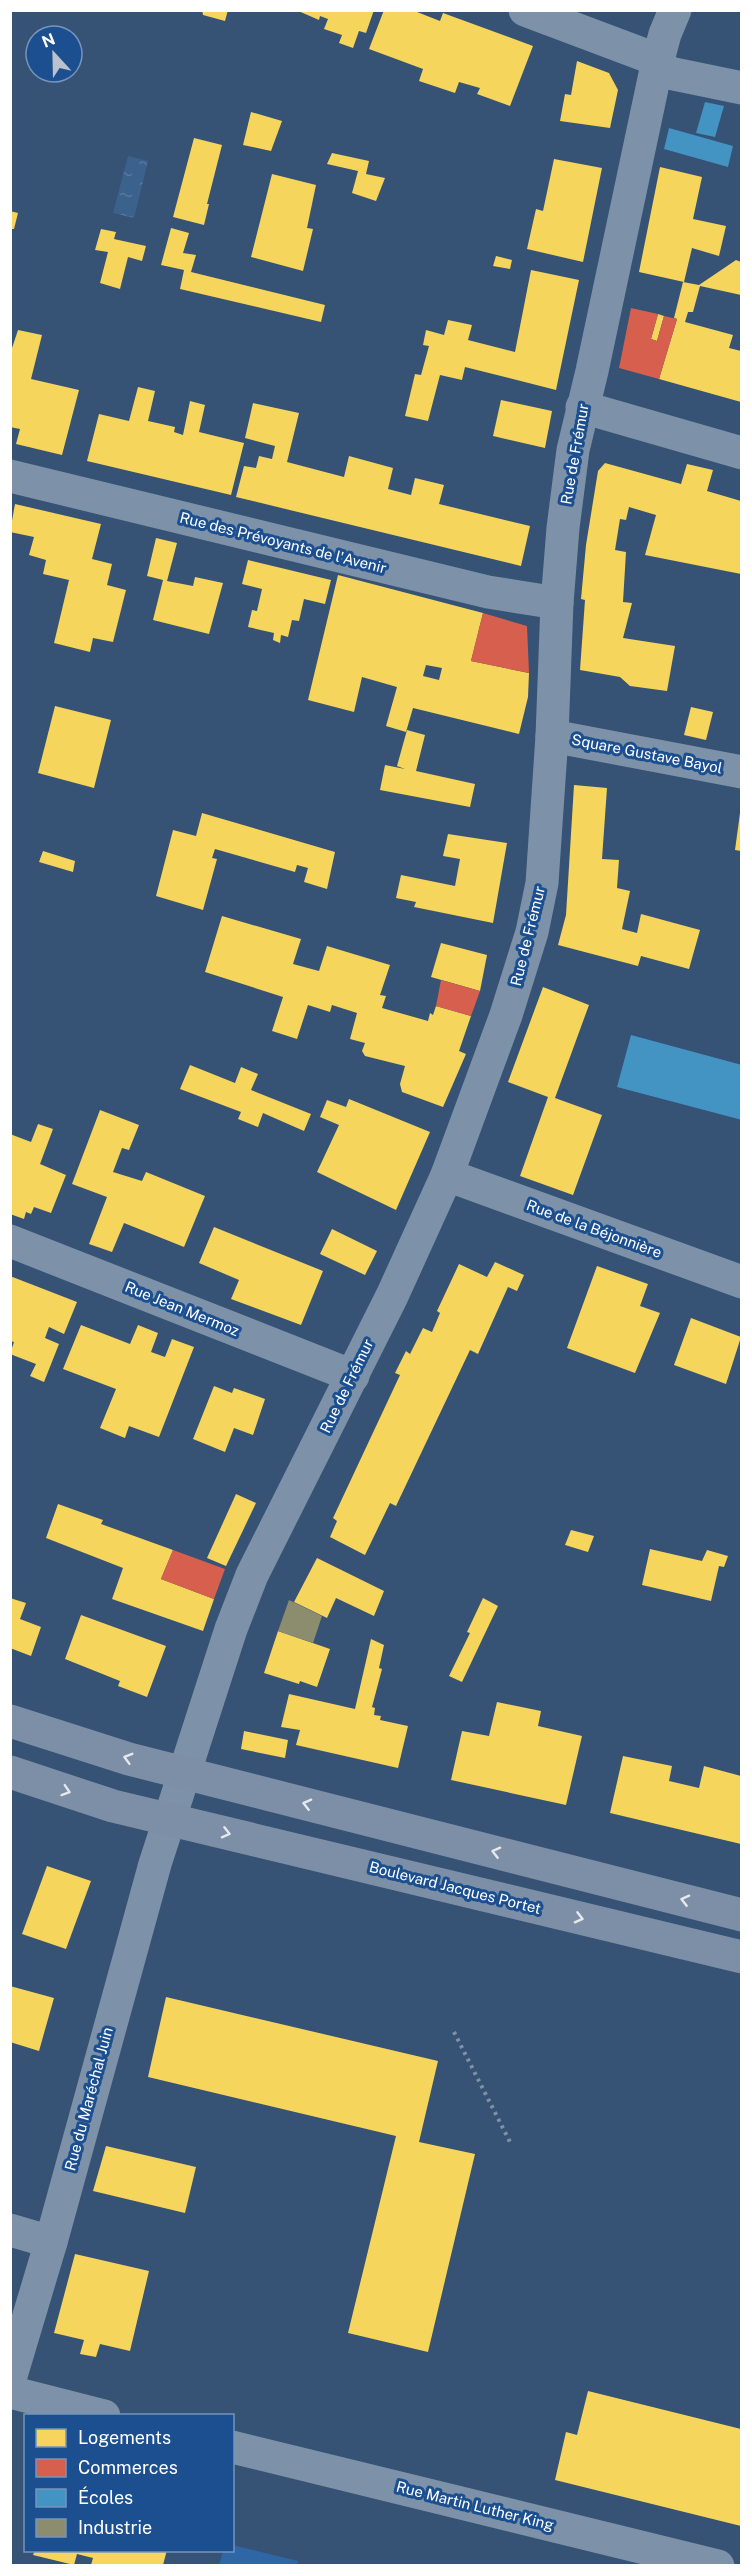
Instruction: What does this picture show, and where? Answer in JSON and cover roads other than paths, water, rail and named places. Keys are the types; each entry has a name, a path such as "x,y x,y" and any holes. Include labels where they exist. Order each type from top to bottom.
{"main road":[{"path":"10,1720 129,1759 185,1771 741,1915"},
{"name":"Boulevard Jacques Portet","path":"10,1772 113,1806 741,1958"}],"street":[{"path":"525,10 657,64 741,88"},
{"name":"Rue de Frémur","path":"169,1820 231,1629 252,1575 353,1376 447,1175 506,1015 532,932 542,883 552,736 557,603 563,528 573,450 657,64 665,34 675,10"},
{"path":"582,407 741,453"},
{"name":"Rue des Prévoyants de l'Avenir","path":"10,476 488,592 557,603"},
{"name":"Square Gustave Bayol","path":"552,736 741,772"},
{"name":"Rue de la Béjonnière","path":"447,1175 741,1282"},
{"name":"Rue Jean Mermoz","path":"10,1241 353,1376"},
{"name":"Rue du Maréchal Juin","path":"10,2379 51,2242 93,2084 169,1820"},
{"path":"10,2230 51,2242"},
{"path":"10,2392 100,2414"},
{"name":"Rue Martin Luther King","path":"234,2447 718,2565"}],"water":[{"path":"128,156 148,161 134,218 113,213"}]}
